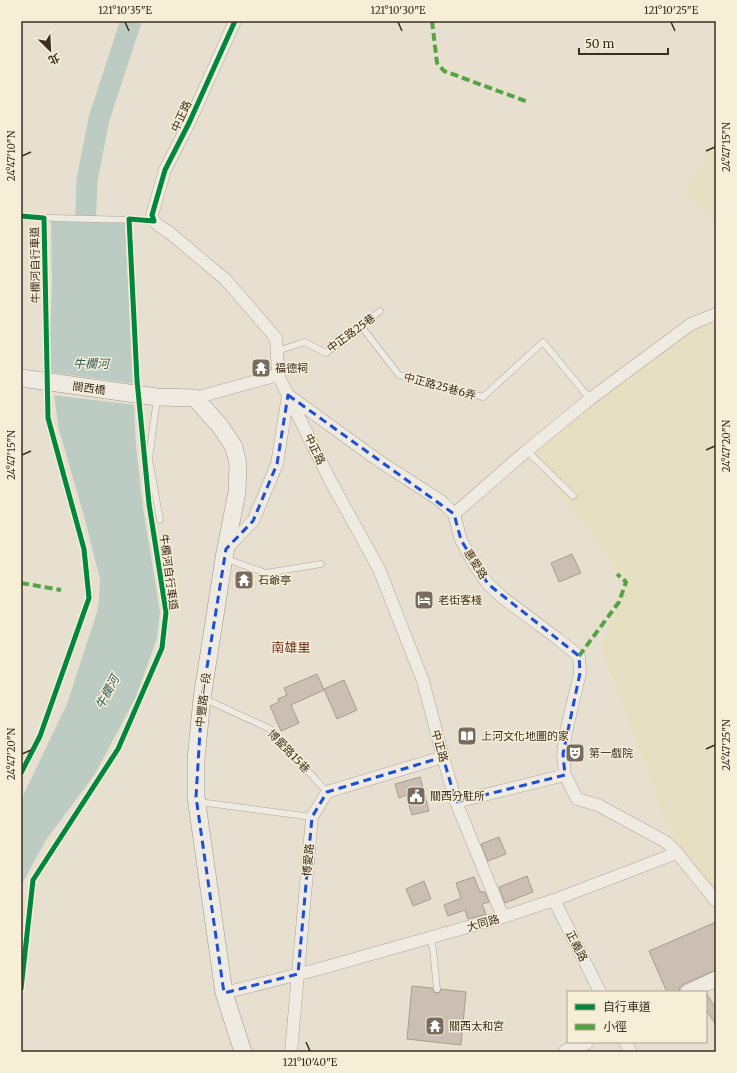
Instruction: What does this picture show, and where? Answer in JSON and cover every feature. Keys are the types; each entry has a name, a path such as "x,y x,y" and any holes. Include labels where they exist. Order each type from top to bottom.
{"main road":[{"name":"關西橋","path":"21,378 157,396"},
{"path":"157,396 195,398"},
{"name":"中豐路一段","path":"195,398 220,426 234,448 238,464 237,492 225,553 202,698 196,760 196,801 224,993 243,1052"}],"street":[{"name":"中正路","path":"235,21 189,123 165,170 152,215 154,221 226,280 276,338 278,375 331,482 380,569 423,681 456,802 503,918"},
{"path":"225,553 253,521 277,464 288,395 379,460 441,501 454,514 527,451 590,400 692,324 716,314"},
{"path":"195,398 278,375"},
{"name":"惠愛路","path":"454,514 461,540 474,564 488,584 579,656 580,673 566,732 563,754 564,775 577,799 598,805 666,842 677,853"},
{"path":"328,792 443,757"},
{"path":"456,802 564,775"},
{"name":"博愛路","path":"292,1052 312,817 328,792"},
{"path":"677,853 716,901"},
{"name":"大同路","path":"224,993 503,918 677,853"},
{"name":"正義路","path":"554,900 600,991"},
{"path":"690,991 716,979"},
{"path":"566,1052 584,1043"},
{"path":"626,1043 631,1052"}],"lane":[{"path":"21,216 154,221"},
{"name":"中正路25巷","path":"277,351 304,342 326,353 380,311"},
{"name":"中正路25巷6弄","path":"361,326 399,375 483,397 543,342 590,400"},
{"path":"157,396 150,459 160,520"},
{"path":"527,451 573,496"},
{"path":"225,553 266,573 321,564"},
{"name":"博愛路15巷","path":"202,698 270,729 328,792"},
{"path":"196,801 312,817"},
{"path":"430,938 433,949 437,989"}],"highlighted area":[{"path":"288,395 454,514 461,540 488,584 579,656 580,673 563,754 565,775 456,802 443,757 327,792 312,817 298,974 224,993 196,797 202,698 226,549 253,521 277,464"}],"shaded area":[{"path":"716,140 716,220 681,191"},
{"path":"716,317 716,888 677,853 601,648 626,582 527,451 685,323"}],"water":[{"name":"牛欄河","path":"51,221 125,223 136,446 143,507 160,612 157,638 136,697 95,774 46,840 23,882 21,900 21,800 67,704 97,612 100,579 84,516 59,430 49,359 52,282"}],"pier":[{"path":"49,372 135,384 136,405 52,395"}],"building":[{"path":"572,554 581,573 559,582 551,563"},
{"path":"317,674 324,690 291,705 299,723 281,731 270,706 279,702 278,699 287,695 284,688"},
{"path":"344,680 357,710 337,719 324,689"},
{"name":"關西分駐所","path":"420,777 429,811 412,815 406,795 399,798 395,784"},
{"path":"499,837 506,854 488,861 481,844"},
{"path":"527,876 533,892 505,903 499,887"},
{"path":"474,877 480,892 485,892 489,902 482,904 486,914 468,919 465,910 448,916 444,905 461,898 456,883"},
{"path":"424,881 431,899 413,906 406,889"},
{"path":"716,922 716,970 684,984 680,987 679,991 667,991 649,951"},
{"name":"關西太和宮","path":"412,986 432,988 434,992 437,993 440,992 441,989 466,992 461,1045 407,1039"},
{"path":"707,994 716,1008 716,1025 707,1012"}],"waterway":[{"name":"牛欄河","path":"86,244 87,180 99,119 131,21"}],"marked path":[{"path":"432,21 437,63 444,71 528,102"},
{"path":"579,656 619,602 626,582 617,574"},
{"path":"21,583 61,590"}],"cycle path":[{"name":"牛欄河自行車道","path":"21,989 33,880 118,749 162,648 166,612 149,504 137,380 129,219 154,221 152,215 165,170 189,123 235,21"},
{"name":"牛欄河自行車道","path":"21,216 44,218 48,418 84,549 89,598 40,736 21,773"}],"place":[{"name":"福德祠","path":"261,368"},
{"name":"石爺亭","path":"244,580"},
{"name":"老街客棧","path":"424,600"},
{"name":"上河文化地圖的家","path":"467,736"},
{"name":"第一戲院","path":"575,753"},
{"name":"關西分駐所","path":"416,796"},
{"name":"關西太和宮","path":"435,1026"}],"district":[{"name":"南雄里","path":"291,647"}]}
